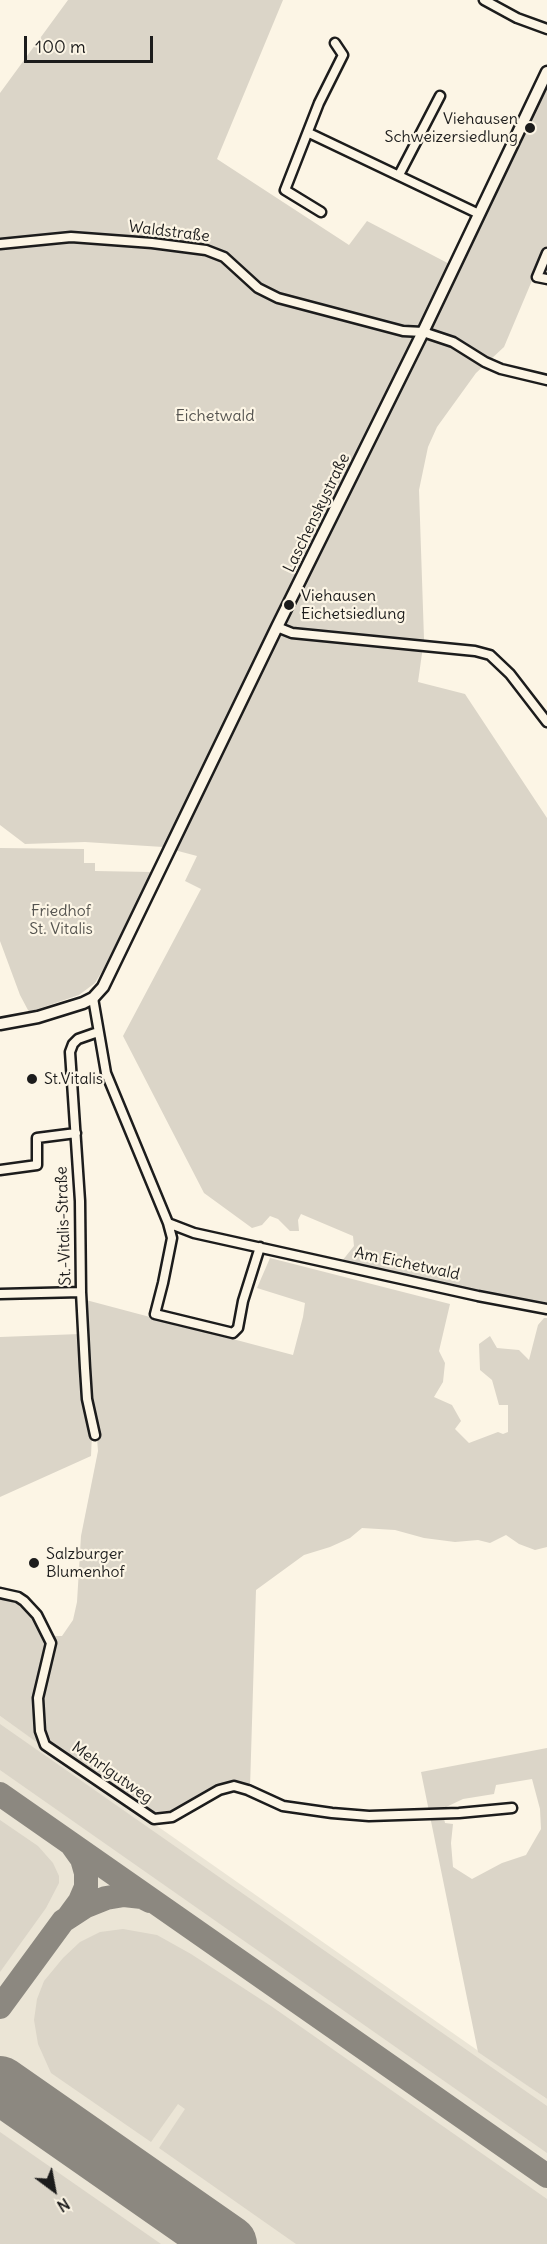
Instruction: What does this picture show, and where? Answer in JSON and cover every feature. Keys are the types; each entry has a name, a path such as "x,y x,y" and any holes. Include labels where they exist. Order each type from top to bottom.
{"street":[{"path":"484,0 517,18 547,29"},
{"path":"321,212 285,190 319,103 343,55 335,43"},
{"name":"Laschenskystraße","path":"93,998 111,973 547,72"},
{"path":"399,175 440,96"},
{"path":"309,133 479,214"},
{"name":"Waldstraße","path":"0,244 70,237 152,243 206,250 224,257 258,288 278,298 403,331 423,332 453,342 501,369 547,380"},
{"path":"547,253 537,277 547,279"},
{"path":"277,627 292,633 474,651 490,655 510,674 547,722"},
{"path":"0,1024 53,1013 93,998 106,1073 168,1223 172,1238 164,1283 155,1314 233,1333 238,1328 243,1301 260,1247"},
{"name":"St.-Vitalis-Straße","path":"95,1435 87,1398 71,1048 78,1039 98,1032"},
{"path":"0,1170 38,1165 36,1138 76,1133"},
{"name":"Am Eichetwald","path":"168,1223 194,1233 547,1309"},
{"path":"0,1294 81,1292"},
{"name":"Mehrlgutweg","path":"0,1593 18,1597 24,1601 37,1615 51,1642 38,1698 40,1731 45,1745 154,1819 172,1817 219,1790 234,1786 283,1806 332,1814 369,1816 459,1813 512,1808"}],"shaded area":[{"path":"0,1716 547,2099 547,2244 0,2244"}],"green space":[{"name":"Eichetwald","path":"68,0 283,0 217,159 349,245 367,221 459,269 547,81 547,245 504,347 476,373 437,427 428,447 419,490 424,639 418,682 465,694 547,818 547,1305 342,1261 354,1246 353,1236 301,1214 298,1220 299,1231 290,1231 278,1219 270,1216 262,1225 252,1228 204,1193 123,1036 201,889 185,881 197,856 163,847 85,842 25,844 0,825 0,93"},
{"name":"Friedhof St. Vitalis","path":"0,848 84,849 84,863 95,863 95,871 151,872 104,968 95,983 79,995 29,1012 20,995 0,941"},
{"path":"270,1258 450,1304 439,1351 445,1363 443,1382 434,1397 452,1405 461,1421 455,1429 469,1443 498,1432 503,1434 508,1432 508,1405 499,1405 492,1380 480,1370 479,1344 490,1336 497,1348 519,1350 529,1360 538,1325 544,1318 547,1318 547,1547 535,1550 519,1544 506,1535 490,1543 478,1540 455,1542 424,1538 395,1530 362,1528 350,1538 304,1555 256,1590 250,1788 240,1784 176,1812 155,1817 42,1746 0,1716 0,1597 15,1600 23,1605 46,1636 62,1636 73,1620 77,1602 81,1536 98,1451 96,1426 89,1401 86,1300 293,1355 305,1303 257,1288"},
{"path":"80,1334 92,1433 91,1456 0,1497 0,1337"},
{"path":"0,1724 547,2106 547,2153 0,1770"},
{"path":"547,1748 547,2099 478,2052 421,1772","holes":["532,1779 540,1809 541,1829 526,1855 502,1863 472,1879 453,1867 451,1843 453,1824 445,1823 442,1809 463,1799 494,1794 496,1785"]},
{"path":"0,1820 38,1846 53,1863 59,1876 59,1883 46,1908 0,1972"},
{"path":"123,1929 157,1935 191,1954 271,2006 547,2199 547,2244 296,2244 159,2148 185,2109 178,2104 151,2142 51,2073 38,2044 34,2020 37,1999 44,1981 80,1942 100,1932"},
{"path":"0,2132 161,2244 0,2244"}],"taxiway":[{"path":"0,1794 547,2176"},
{"path":"69,1916 80,1901 86,1887 86,1873 82,1859 72,1845"},
{"path":"0,2007 63,1921 86,1906 106,1898 124,1895 142,1897 150,1901"},
{"path":"0,2083 6,2089"}],"runway":[{"path":"0,2085 228,2244"}],"place":[{"name":"Viehausen Schweizersiedlung","path":"530,128"},
{"name":"Viehausen Eichetsiedlung","path":"289,605"},
{"name":"St.Vitalis","path":"32,1079"},
{"name":"Salzburger Blumenhof","path":"34,1563"}]}
